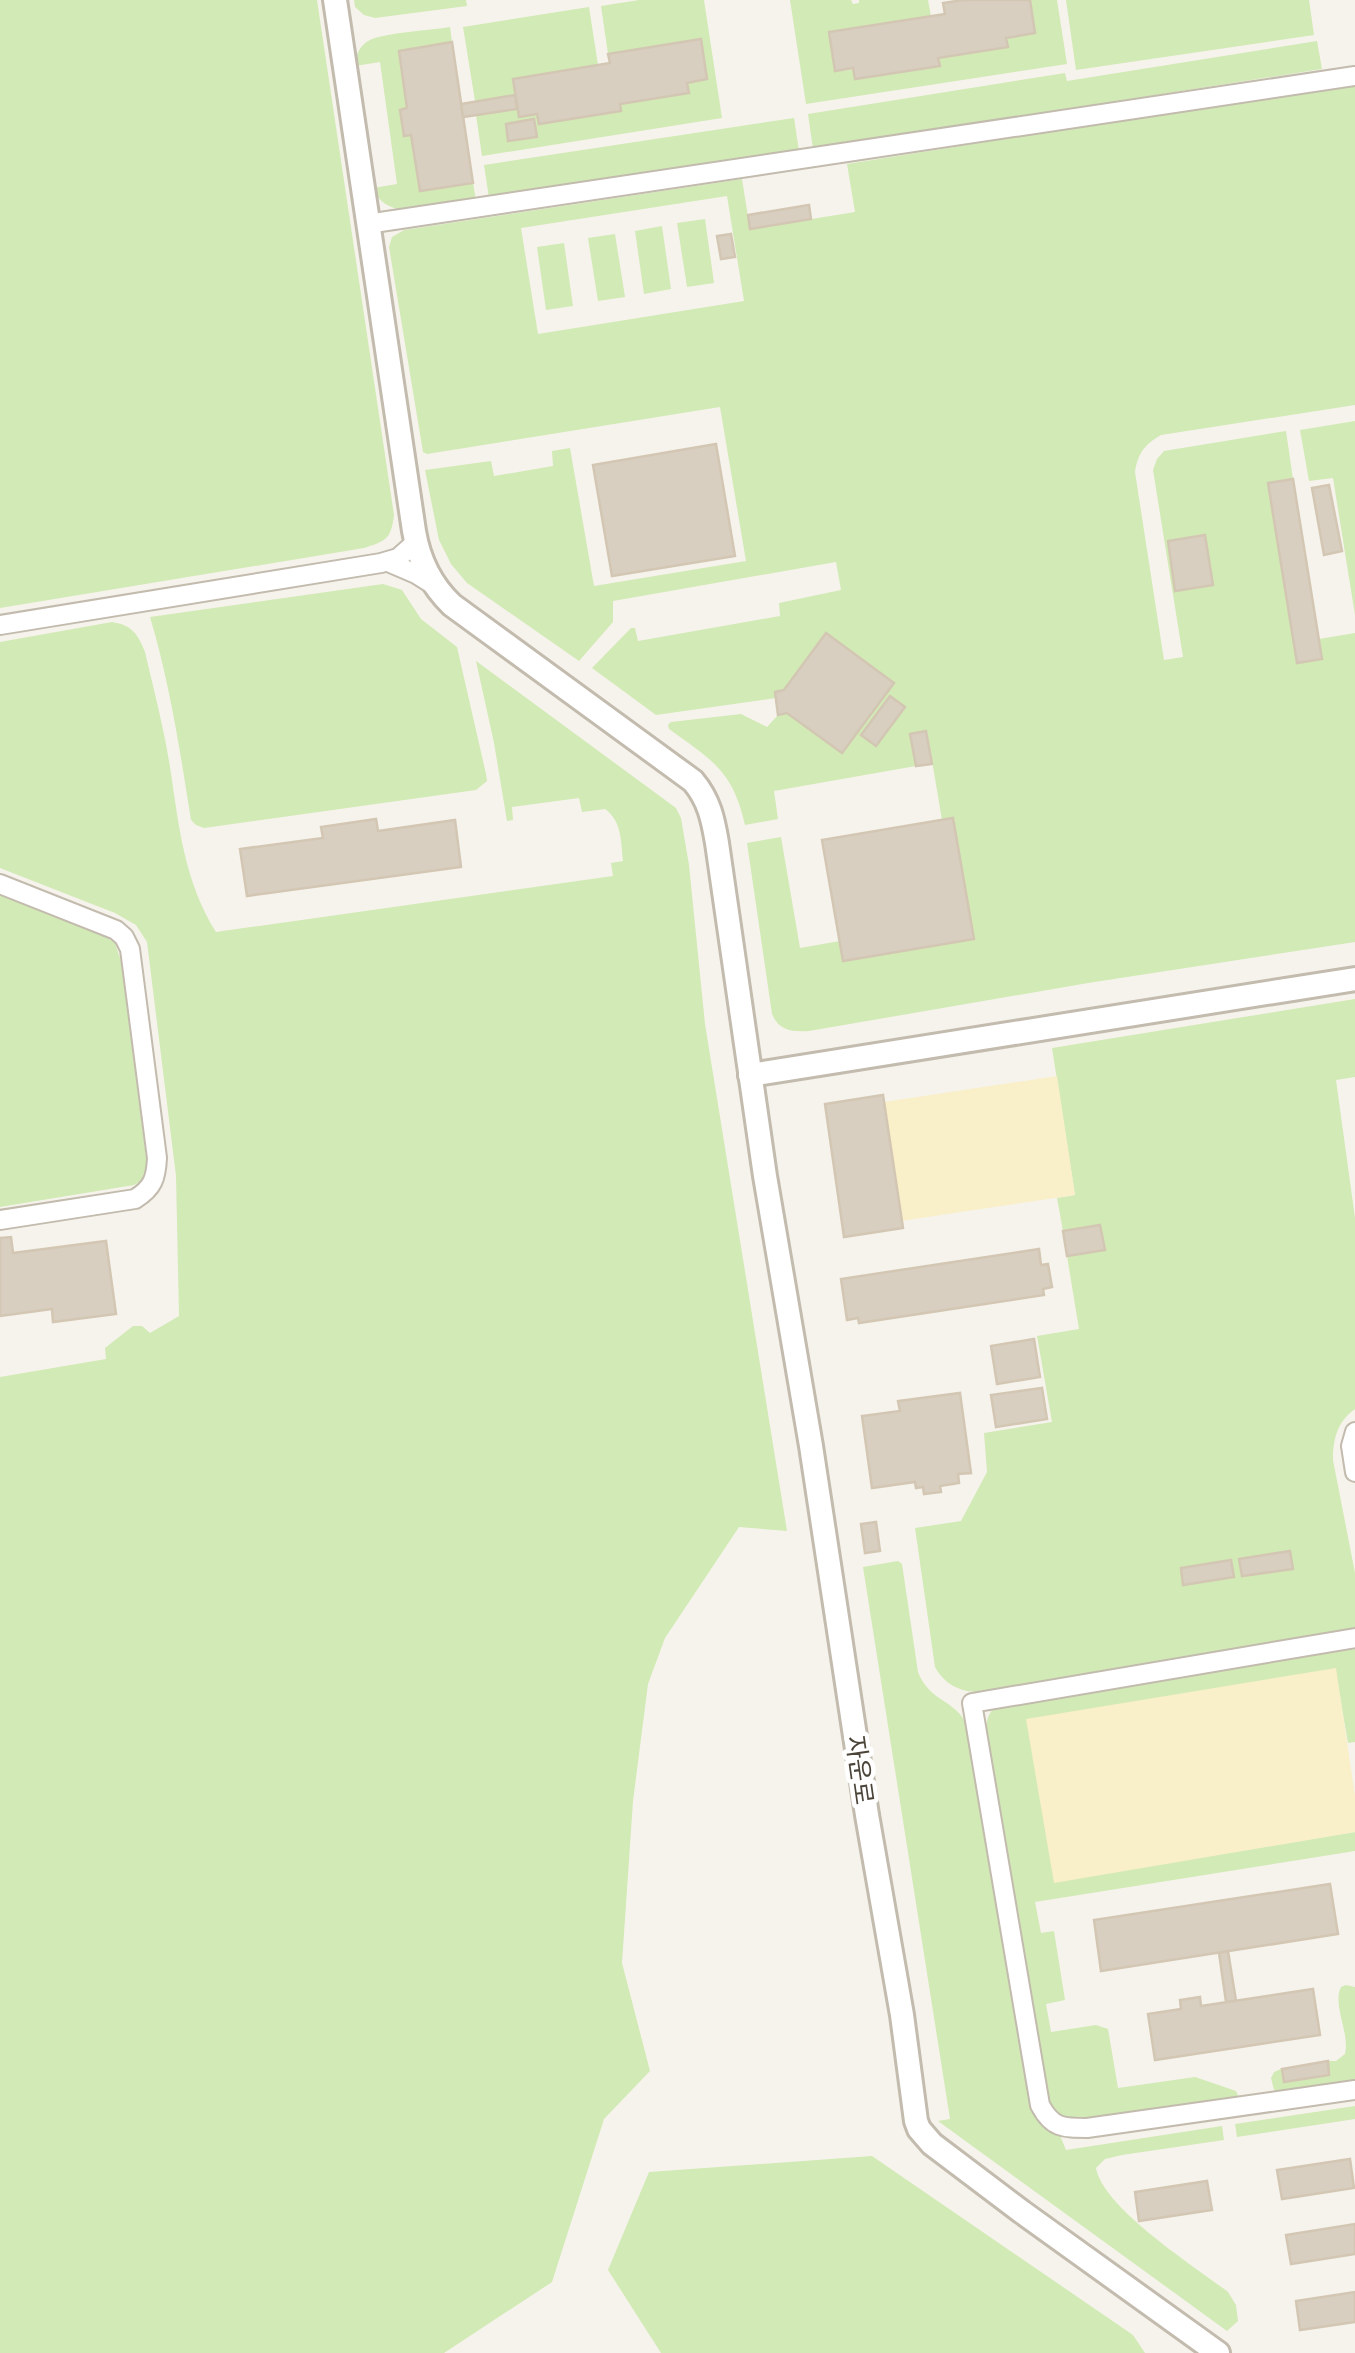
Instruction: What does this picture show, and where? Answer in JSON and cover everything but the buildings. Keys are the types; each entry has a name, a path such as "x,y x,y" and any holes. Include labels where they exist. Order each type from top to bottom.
{"street":[{"path":"335,0 416,542 420,559 435,586"},
{"path":"367,224 1355,76"},
{"path":"0,624 388,562 416,542"},
{"path":"388,562 435,586"},
{"name":"자운로","path":"435,586 452,605 693,781 710,808 919,2130 1022,2212 1218,2353"},
{"path":"0,884 116,930 124,937 130,949 157,1158 153,1183 135,1199 0,1220"},
{"path":"750,1075 1355,980"},
{"path":"1355,1432 1351,1446 1355,1472"},
{"path":"1355,1638 972,1703 1040,2105 1046,2118 1056,2126 1087,2128 1355,2090"}],"green space":[{"path":"0,0 317,0 394,515 389,534 382,541 364,548 0,608"},
{"path":"354,0 466,0 467,6 375,18 364,15 355,7"},
{"path":"639,0 704,0 722,118 482,156 476,115 517,109 519,117 537,114 539,124 620,111 620,104 688,93 687,83 700,40 608,54 601,6"},
{"path":"790,0 851,0 853,4 859,0 928,0 931,16 835,71 939,65 938,58 1007,47 1006,38 1035,33 1030,0 1057,0 1067,64 806,104"},
{"path":"1066,0 1309,0 1314,35 1076,70"},
{"path":"589,7 598,65 513,79 515,95 475,101 463,27"},
{"path":"450,27 452,42 399,51 407,108 404,136 411,135 420,191 473,183 476,200 399,210 381,201 373,188 397,184 380,62 355,66 356,58 363,45 376,38"},
{"path":"1317,41 1322,69 813,149 808,114 1065,73 1067,81"},
{"path":"1355,83 1355,405 1161,435 1143,450 1135,472 1164,660 1183,657 1153,470 1157,459 1164,451 1286,431 1293,479 1268,483 1297,663 1322,659 1319,639 1355,633 1355,942 809,1031 787,1029 772,1014 747,843 781,837 800,948 840,941 843,961 974,938 954,819 942,820 927,731 910,734 916,766 774,791 778,819 745,825 727,779 709,759 669,729 671,722 741,714 767,727 778,715 787,713 842,753 893,683 784,690 775,692 776,698 656,715 592,668 631,628 635,628 638,641 780,616 779,603 841,590 836,562 613,601 613,622 579,661 467,583 451,564 439,540 425,470 491,461 494,476 553,466 552,451 570,448 594,586 746,561 720,407 423,452 389,247 392,237 404,230 742,179 750,229 855,212 847,164","holes":["727,196 744,301 538,334 521,228"]},
{"path":"794,118 799,151 489,198 484,165"},
{"path":"705,219 714,283 687,287 677,223"},
{"path":"662,226 671,289 644,294 635,231"},
{"path":"615,234 625,297 598,301 588,238"},
{"path":"564,243 573,306 546,310 537,247"},
{"path":"1355,421 1355,615 1333,478 1309,481 1300,430"},
{"path":"383,584 402,590 421,619 457,647 487,781 476,790 204,828 196,825 191,820 169,692 150,617"},
{"path":"112,622 133,631 145,652 165,738 184,852 205,913 216,932 613,876 611,863 623,861 621,839 615,820 605,809 582,812 579,798 512,807 513,820 507,821 476,661 676,808 681,818 705,1024 787,1531 739,1527 665,1638 648,1684 633,1801 622,1963 650,2071 604,2119 552,2282 444,2353 0,2353 0,1377 106,1359 105,1348 133,1326 142,1326 150,1333 179,1316 176,1176 147,942 136,925 115,913 0,868 0,642"},
{"path":"0,895 115,943 121,961 147,1165 141,1181 134,1185 0,1207"},
{"path":"1355,999 1355,1077 1336,1080 1355,1218 1355,1409 1337,1432 1333,1460 1355,1573 1355,1628 979,1692 953,1686 935,1667 915,1528 961,1521 987,1472 984,1433 1052,1422 1037,1336 1079,1329 1067,1256 1104,1250 1100,1225 1063,1231 1057,1198 1075,1195 1052,1048"},
{"path":"898,1561 902,1564 918,1672 929,1690 956,1711 968,1727 1033,2106 1059,2133 1066,2150 1222,2126 1224,2140 1122,2155 1105,2159 1096,2168 1102,2184 1132,2218 1228,2292 1236,2305 1238,2321 1227,2331 938,2121 950,2119 863,1567"},
{"path":"1355,1649 1355,1742 1348,1743 1335,1668 1054,1882 1355,1832 1355,1851 1035,1902 1041,1933 1054,1931 1065,2000 1046,2004 1051,2032 1096,2025 1108,2029 1118,2088 1195,2077 1236,2091 1239,2098 1087,2125 1050,2115 986,1732 991,1712 1001,1703"},
{"path":"1346,1985 1355,1987 1355,2080 1274,2090 1274,2072 1281,2069 1284,2082 1329,2075 1328,2061 1336,2061 1345,2054 1339,1994"},
{"path":"1355,2106 1355,2119 1237,2137 1235,2124"},
{"path":"872,2156 1133,2335 1145,2353 661,2353 608,2270 649,2172"}],"sand":[{"path":"1057,1076 1075,1195 901,1221 884,1102"},
{"path":"1336,1668 1355,1796 1355,1832 1054,1883 1026,1719"}]}
